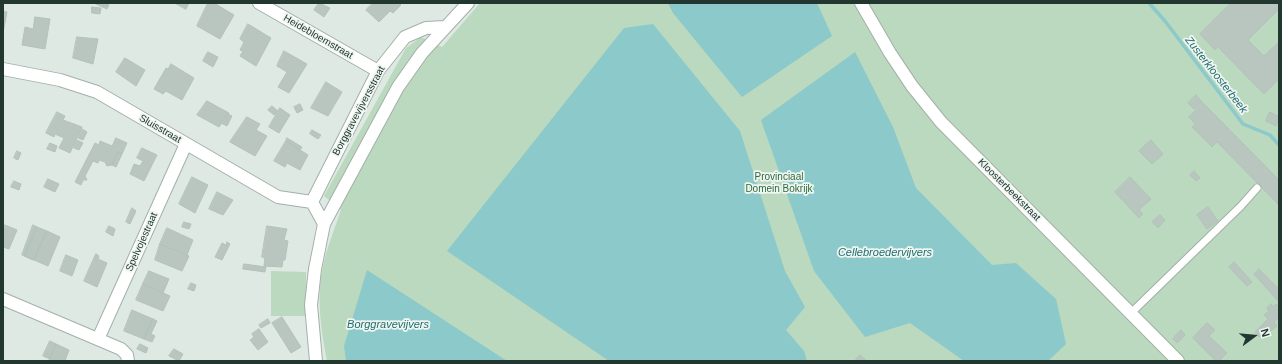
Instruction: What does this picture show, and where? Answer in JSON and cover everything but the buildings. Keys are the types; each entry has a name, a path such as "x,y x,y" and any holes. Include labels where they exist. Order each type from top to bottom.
{"street":[{"name":"Heidebloemstraat","path":"259,3 378,71"},
{"path":"316,361 311,305 315,269 324,224 398,87 422,53 444,27 468,3"},
{"name":"Kloosterbeekstraat","path":"861,3 890,54 912,86 941,122 1178,361"},
{"name":"Borggravevijversstraat","path":"312,202 378,71 405,37 426,28 444,27"},
{"name":"Sluisstraat","path":"3,69 60,80 97,92 278,197 312,202"},
{"name":"Spelvojestraat","path":"98,339 186,144"},
{"path":"312,202 324,224"},
{"path":"3,299 121,349 127,355 128,361"}],"lane":[{"path":"1131,313 1242,206 1257,188"}],"green space":[{"name":"Provinciaal Domein Bokrijk","path":"480,3 1279,3 1279,361 327,361 320,314 321,278 327,252 341,210 324,196 406,48 421,37 442,47"},
{"path":"271,271 306,272 306,316 271,316"}],"water":[{"path":"668,3 817,3 832,36 742,97 673,13"},
{"path":"653,24 740,131 785,271 805,307 786,330 804,351 807,361 609,361 447,251 624,28"},
{"name":"Cellebroedervijvers","path":"855,52 893,127 916,188 992,265 1016,263 1056,299 1066,344 1048,361 964,361 910,323 865,337 814,271 761,120"},
{"name":"Borggravevijvers","path":"367,270 507,361 346,361 344,346"}],"waterway":[{"name":"Zusterkloosterbeek","path":"1149,3 1165,21 1243,124 1270,135 1279,145"}]}
